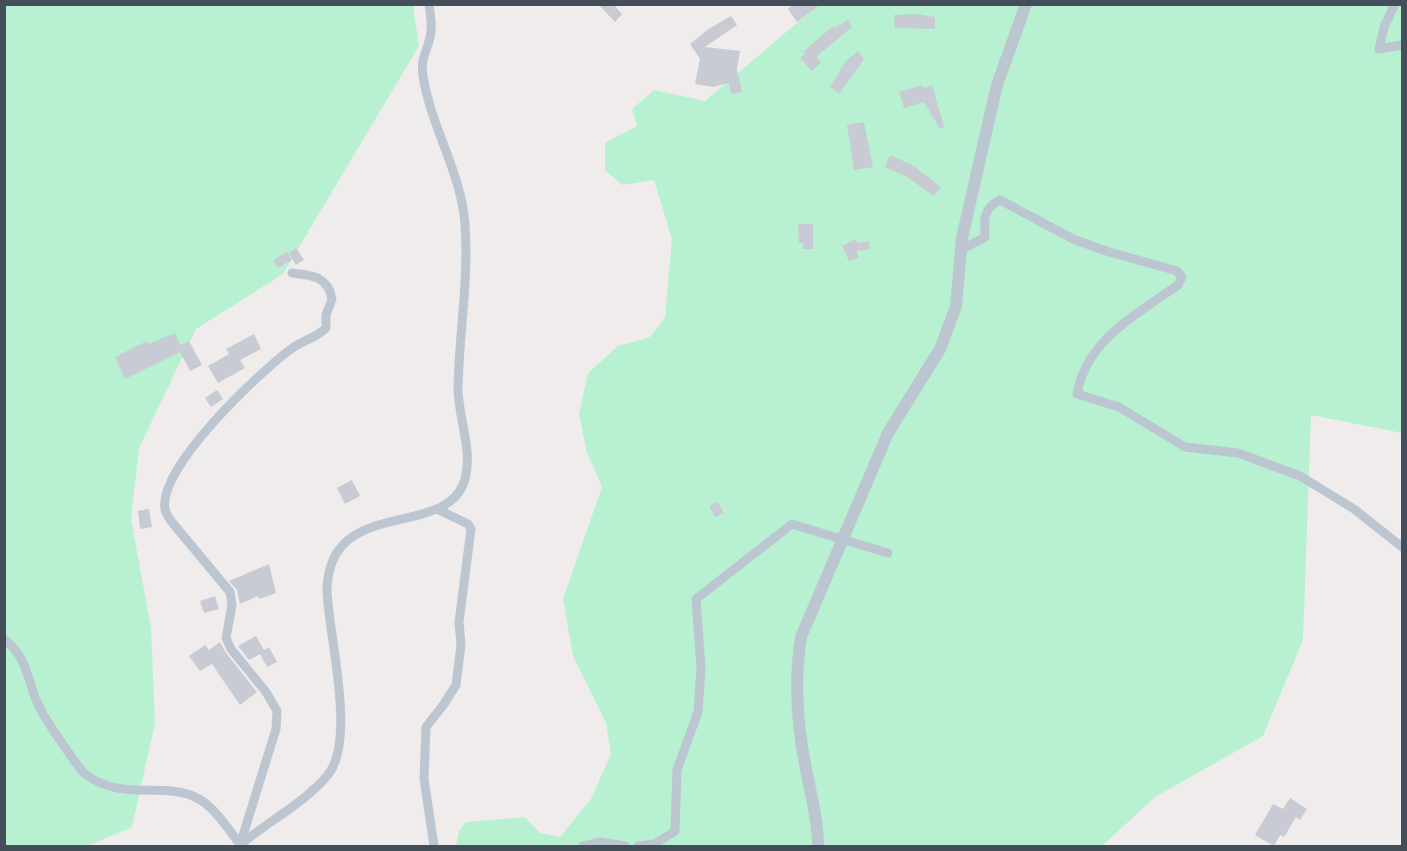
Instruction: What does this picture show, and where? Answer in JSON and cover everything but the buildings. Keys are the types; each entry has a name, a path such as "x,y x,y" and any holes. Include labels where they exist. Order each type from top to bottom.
{"street":[{"path":"240,846 309,792 327,776 337,760 342,738 341,715 327,591 327,575 333,560 348,542 365,529 394,519 439,510 460,491 466,478 467,461 458,391 464,317 465,226 462,195 427,97 423,75 422,59 431,33 429,4"},
{"path":"818,846 817,825 797,700 795,672 801,637 888,433 940,349 956,306 962,237 974,184 998,85 1026,4"},
{"path":"1395,4 1384,27 1378,49 1402,45"},
{"path":"961,250 984,237 984,214 991,204 1000,200 1073,238 1106,251 1177,271 1182,277 1178,285 1112,332 1092,354 1079,378 1077,394 1119,407 1185,447 1238,453 1300,476 1354,509 1402,547"},
{"path":"240,846 276,729 277,711 266,692 231,649 226,638 232,605 230,592 171,521 165,509 166,497 190,452 260,373 294,346 317,337 326,328 326,315 332,299 330,290 316,276 292,273"},
{"path":"434,846 424,779 426,727 456,685 461,645 459,622 471,530 468,524 439,510"},
{"path":"638,846 655,844 675,831 677,770 698,712 701,668 696,599 792,524 888,553"},
{"path":"4,639 21,655 40,710 82,771 99,784 131,791 180,793 200,799 228,828 240,846"},
{"path":"583,846 601,842 625,846"}],"green space":[{"path":"5,5 413,5 419,46 283,274 196,329 139,448 131,519 151,628 155,723 132,827 87,846 5,846"},
{"path":"818,5 1402,5 1402,433 1311,415 1303,640 1263,736 1155,797 1102,846 456,846 459,831 466,822 525,817 540,833 560,837 591,799 611,754 606,723 573,656 563,599 602,487 587,453 579,414 588,373 618,346 650,337 665,317 672,239 654,180 622,185 605,170 605,143 637,126 632,109 654,90 705,101"}]}
